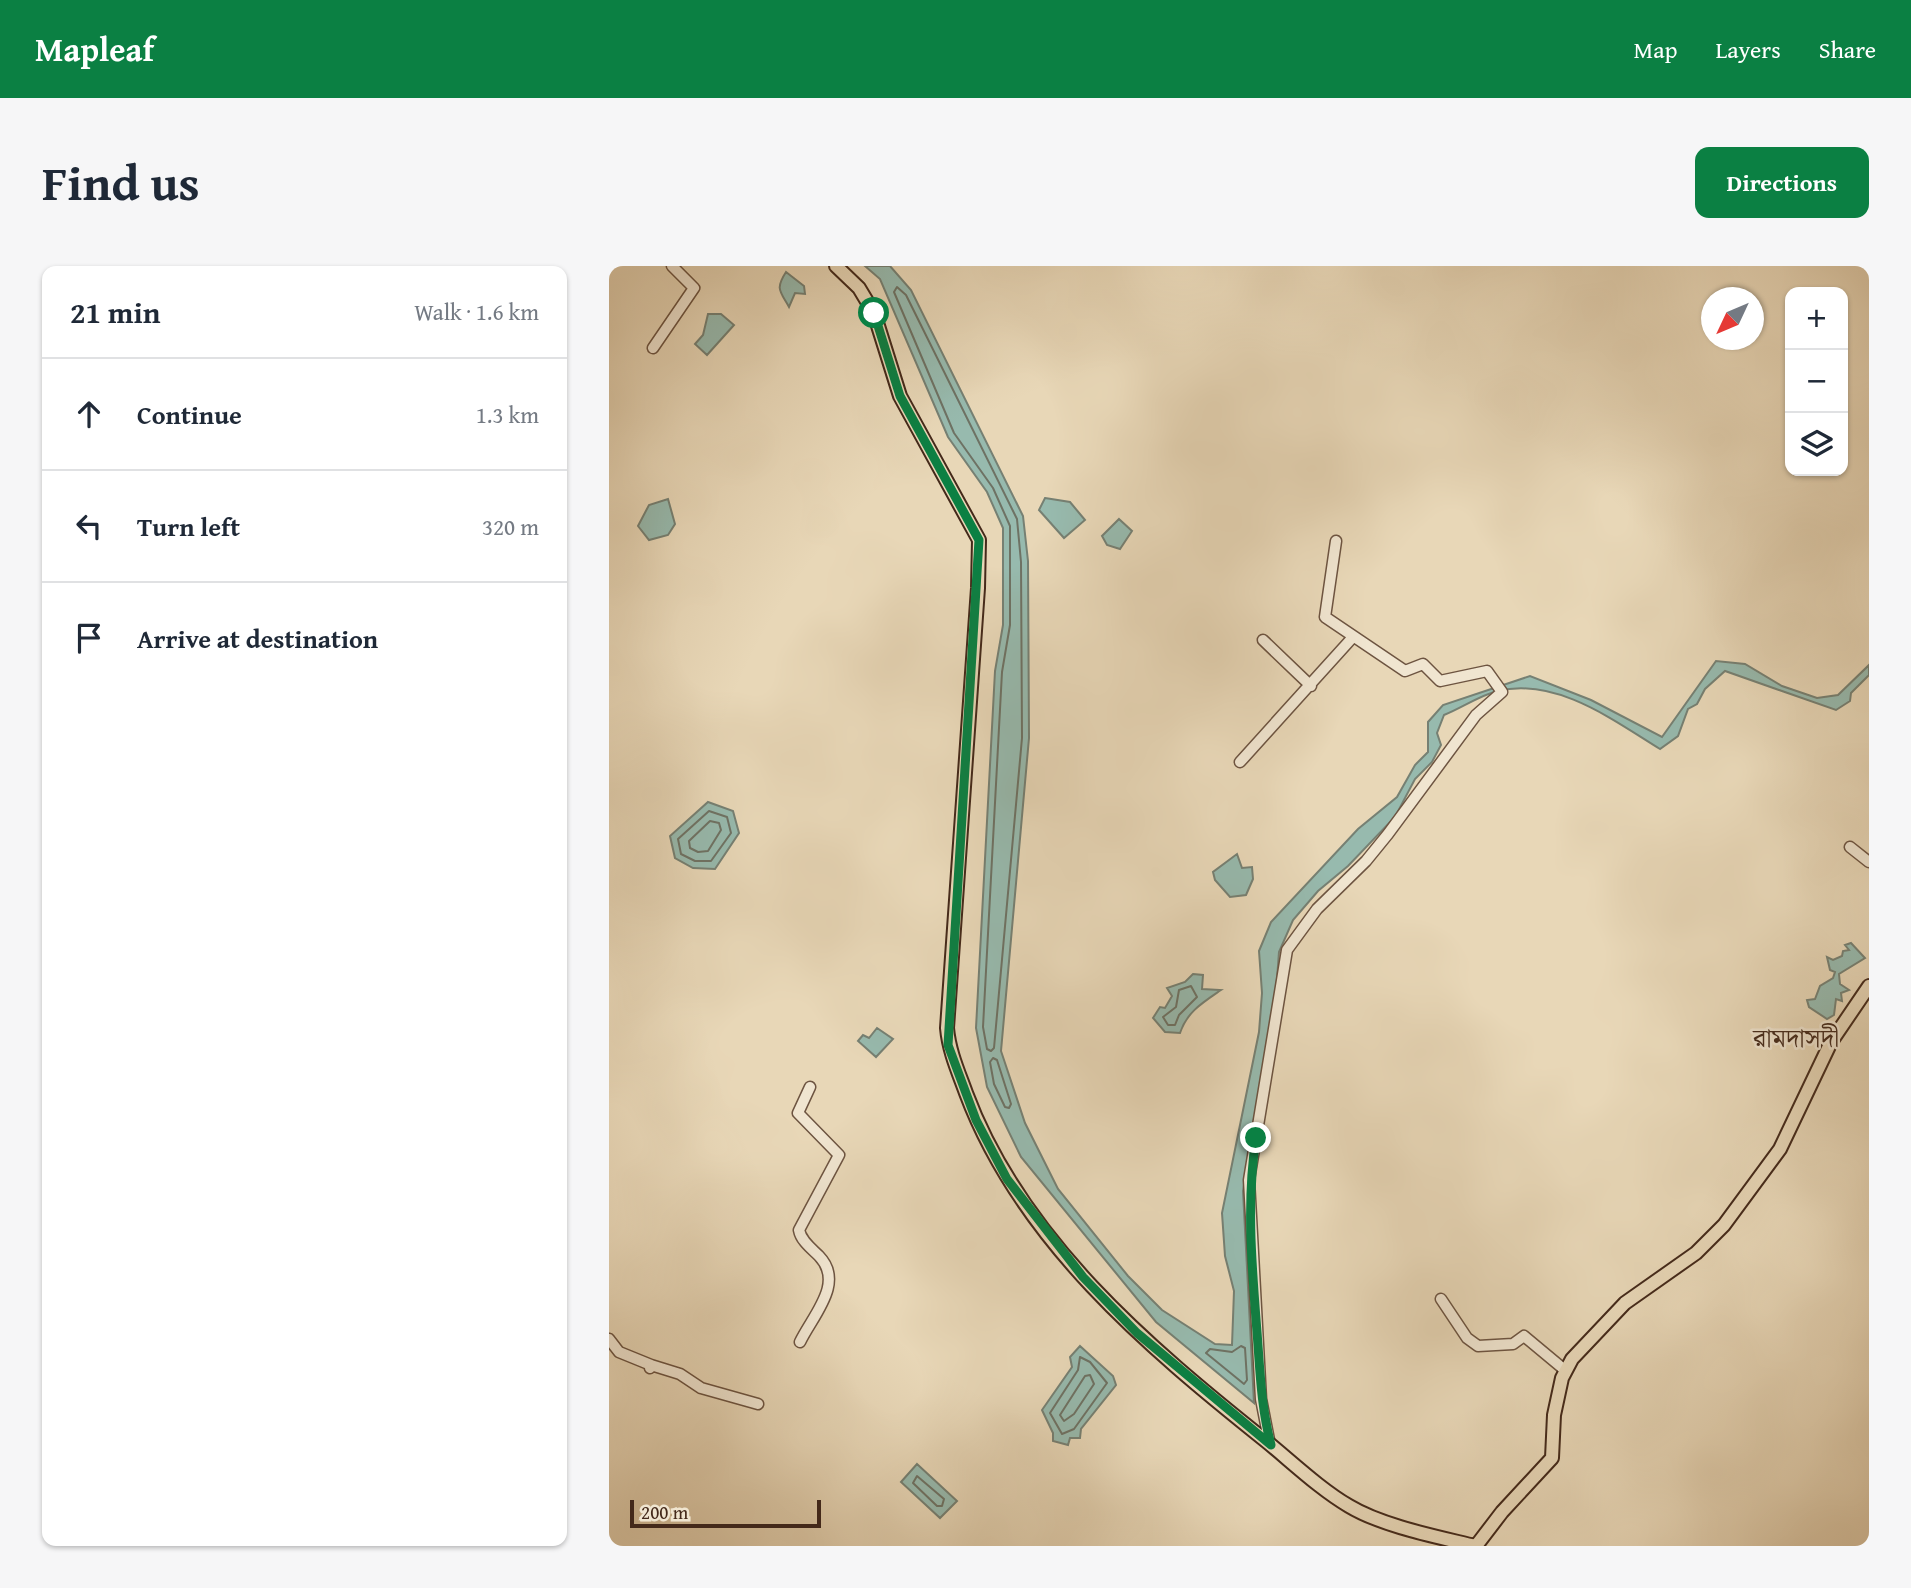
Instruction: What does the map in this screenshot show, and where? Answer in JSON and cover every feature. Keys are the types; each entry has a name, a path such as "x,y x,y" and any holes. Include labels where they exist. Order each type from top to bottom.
{"main road":[{"path":"836,266 867,300 900,396 979,540 978,588 947,1028 953,1057 976,1120 1007,1179 1083,1277 1137,1333 1350,1507 1417,1532 1476,1546 1502,1512 1552,1458 1554,1415 1572,1359 1625,1303 1696,1253 1724,1225 1780,1149 1831,1042 1869,986"}],"street":[{"path":"653,348 694,288 672,266"},
{"path":"1271,1445 1261,1399 1249,1180 1287,950 1317,909 1366,861 1388,834 1476,715 1502,692 1487,671 1440,681 1423,664 1405,671 1325,617 1336,541"},
{"path":"1240,762 1353,637"},
{"path":"1263,640 1311,686"},
{"path":"1850,847 1869,862"},
{"path":"800,1342 829,1289 831,1278 824,1261 800,1236 799,1230 839,1155 799,1113 810,1087"},
{"path":"1441,1299 1468,1338 1478,1346 1513,1344 1524,1336 1566,1371"},
{"path":"609,1339 619,1352 651,1367 680,1374 701,1388 758,1404"}],"water":[{"path":"865,266 890,266 911,290 1023,516 1028,561 1029,738 1001,1051 1025,1123 1058,1189 1128,1276 1162,1310 1215,1344 1232,1345 1234,1291 1225,1256 1222,1213 1259,1032 1262,993 1259,951 1271,922 1358,829 1397,797 1415,765 1428,752 1428,722 1443,705 1530,676 1591,700 1662,737 1716,661 1745,664 1782,686 1817,698 1838,695 1869,665 1869,675 1851,693 1850,701 1836,710 1725,671 1705,689 1697,704 1688,709 1678,736 1660,749 1583,704 1541,690 1520,688 1498,691 1444,715 1437,733 1441,745 1432,762 1415,779 1395,817 1348,866 1318,891 1293,920 1279,952 1276,992 1243,1191 1254,1403 1156,1322 1021,1157 987,1087 976,1028 995,671 1003,625 1003,528 987,492 948,437 880,279"},
{"path":"786,272 804,286 805,294 795,293 789,307 780,290"},
{"path":"708,314 721,314 734,325 707,355 695,344 703,335"},
{"path":"1045,498 1070,502 1085,520 1064,538 1039,510"},
{"path":"668,499 675,524 668,535 649,540 638,526 649,505"},
{"path":"1119,519 1132,531 1120,549 1107,545 1102,536"},
{"path":"708,802 733,811 739,833 715,869 693,868 675,858 670,836"},
{"path":"1237,854 1242,868 1252,867 1253,879 1246,895 1230,897 1215,880 1213,872"},
{"path":"1851,943 1865,958 1839,974 1840,984 1849,990 1841,993 1842,1001 1836,999 1834,1015 1827,1019 1809,1007 1807,1000 1815,999 1820,986 1833,978 1835,972 1830,970 1827,957 1833,960 1842,956 1843,951 1849,950 1845,945"},
{"path":"1193,974 1203,975 1202,989 1221,990 1191,1014 1180,1033 1165,1032 1153,1018 1160,1007 1165,1008 1172,996 1167,988 1185,982"},
{"path":"877,1028 893,1039 876,1057 858,1041 863,1035 869,1038"},
{"path":"1080,1346 1113,1376 1116,1385 1081,1429 1080,1438 1070,1438 1068,1445 1053,1441 1053,1433 1042,1410 1072,1367 1070,1357"},
{"path":"917,1464 957,1501 940,1518 901,1482"}],"district":[{"name":"রামদাসদী","path":"1796,1038"}],"route":[{"path":"874,313 900,396 979,540 978,588 956,876 948,1045 976,1120 1007,1179 1083,1277 1137,1333 1271,1445 1261,1399 1249,1204 1249,1180 1256,1138"}]}
